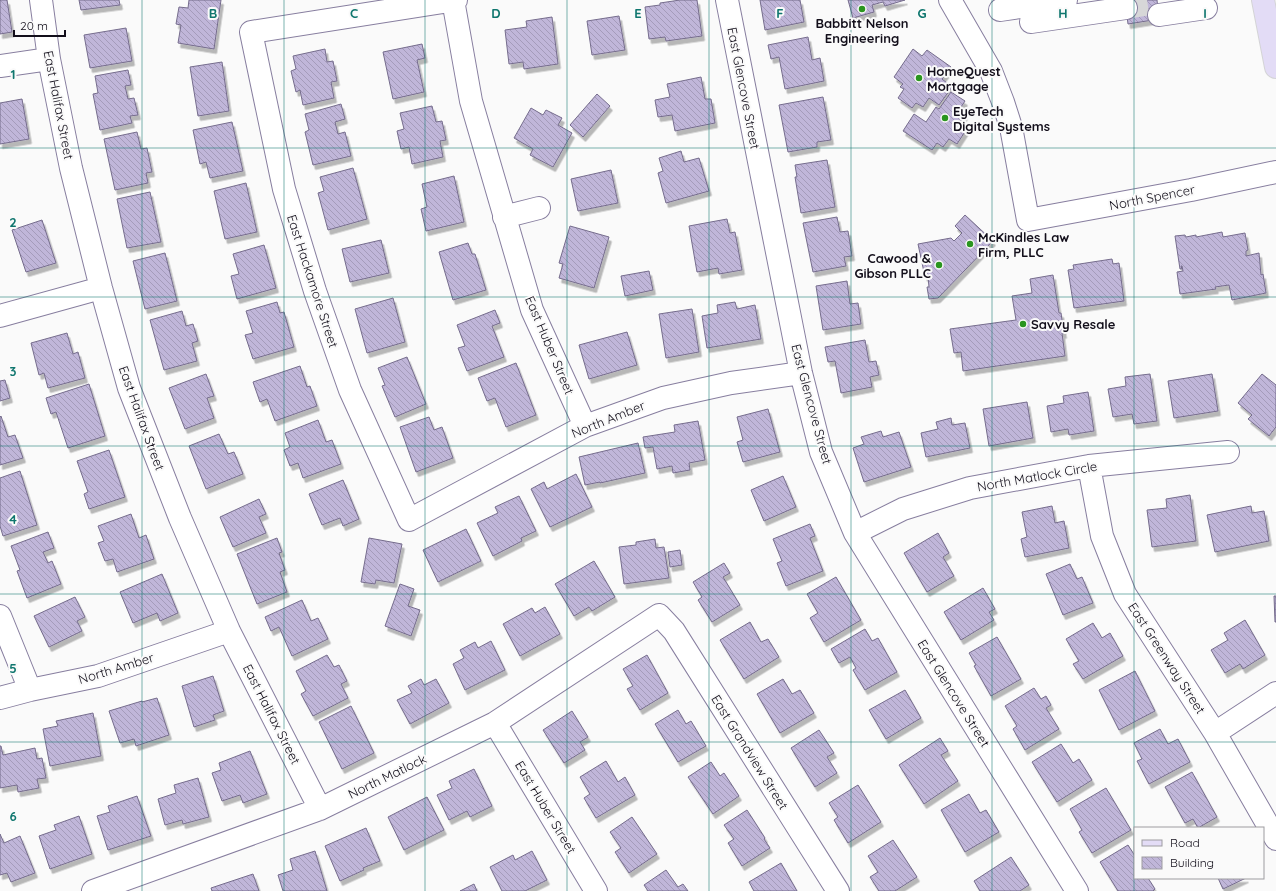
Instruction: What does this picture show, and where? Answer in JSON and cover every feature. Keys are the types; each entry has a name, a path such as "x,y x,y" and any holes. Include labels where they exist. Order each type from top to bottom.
{"main road":[{"path":"1263,0 1276,67"}],"street":[{"name":"East Halifax Street","path":"41,0 49,59 71,168 101,288 129,388 180,518 229,631 320,809"},
{"name":"East Hackamore Street","path":"409,520 350,390 315,291 284,189 251,32 455,0"},
{"name":"East Huber Street","path":"455,0 471,101 532,310 585,426"},
{"name":"East Glencove Street","path":"727,0 801,373 821,452 855,533 1077,891"},
{"name":"North Spencer","path":"950,0 991,71 1003,102 1011,127 1028,220 1191,190 1276,172"},
{"path":"1000,10 1066,0"},
{"path":"1164,6 1206,8"},
{"path":"1032,23 1124,9"},
{"path":"0,66 49,59"},
{"path":"504,217 539,208"},
{"path":"0,316 101,288"},
{"name":"North Amber","path":"409,520 585,426 662,398 731,383 801,373"},
{"name":"North Matlock Circle","path":"855,533 903,509 970,488 1089,466 1228,452"},
{"name":"East Greenway Street","path":"1089,466 1102,536 1125,594 1215,733 1276,838"},
{"name":"North Matlock","path":"93,891 320,809 496,723 659,615"},
{"name":"East Grandview Street","path":"659,615 674,631 838,891"},
{"path":"0,616 30,690"},
{"name":"North Amber","path":"0,698 30,690 98,676 229,631"},
{"path":"1215,733 1276,693"},
{"name":"East Huber Street","path":"496,723 595,891"}],"building":[{"path":"0,0 7,0 12,32 0,34"},
{"path":"79,0 119,0 120,5 81,10"},
{"path":"189,0 221,0 214,49 178,43 181,25 176,24 179,7 188,8"},
{"path":"680,0 697,0 702,36 666,41 665,37 649,39 645,7"},
{"path":"760,0 800,0 804,22 765,30"},
{"name":"Babbitt Nelson Engineering","path":"848,0 905,0 885,6 883,2 872,5 874,12 853,18"},
{"path":"1125,0 1157,0 1159,19 1128,24"},
{"path":"619,16 625,50 592,55 587,21"},
{"path":"552,17 558,64 524,69 523,62 509,64 505,30 527,27 526,21"},
{"path":"126,28 132,61 90,68 84,35"},
{"path":"808,37 812,60 820,58 824,81 785,89 779,57 771,59 768,45"},
{"path":"422,44 425,58 417,60 424,92 393,99 383,52"},
{"path":"325,49 327,62 333,61 337,81 331,82 334,98 303,105 300,90 296,92 291,71 296,69 293,56"},
{"name":"HomeQuest Mortgage","path":"913,49 922,56 927,50 951,67 942,79 952,87 939,105 929,98 923,107 916,103 912,108 898,98 904,89 900,87 903,84 894,77"},
{"path":"222,62 229,111 198,116 190,67"},
{"path":"128,70 131,85 125,86 128,99 134,98 138,115 130,116 132,123 100,130 93,94 98,93 95,76"},
{"path":"701,77 705,99 711,99 715,123 675,131 672,115 658,117 655,100 670,97 667,84"},
{"name":"EyeTech Digital Systems","path":"951,92 965,101 959,110 965,115 960,122 968,127 957,144 949,139 943,147 937,143 932,150 903,131 914,114 926,122 936,107 939,109"},
{"path":"597,94 610,106 583,137 570,125"},
{"path":"823,97 831,140 817,142 817,147 788,152 779,105"},
{"path":"22,99 29,139 0,144 0,103"},
{"path":"341,104 345,119 335,122 338,134 345,132 351,156 313,165 305,132 309,130 305,114"},
{"path":"432,106 436,122 442,121 446,140 440,141 443,157 412,164 409,147 401,149 397,131 404,129 400,113"},
{"path":"531,108 543,115 546,110 562,118 558,125 572,133 553,167 530,155 533,149 514,138"},
{"path":"232,122 243,171 210,178 206,162 200,164 193,130"},
{"path":"137,132 141,149 147,148 152,172 146,173 148,183 115,190 104,139"},
{"path":"681,151 684,162 699,158 709,191 666,203 658,173 663,171 659,158"},
{"path":"827,160 835,207 801,213 795,177 797,177 795,165"},
{"path":"353,168 367,219 328,230 318,193 324,191 320,177"},
{"path":"611,170 618,203 578,211 571,179"},
{"path":"454,176 464,222 426,231 421,209 427,207 422,184"},
{"path":"246,183 257,232 225,239 214,191"},
{"path":"150,192 161,242 127,248 117,199"},
{"path":"965,215 993,241 938,298 929,299 927,287 929,287 928,277 925,277 918,244 951,238 954,241 962,233 955,226"},
{"path":"837,217 840,232 848,231 852,256 844,257 846,266 813,272 803,223"},
{"path":"727,219 730,233 735,232 742,270 719,274 718,268 697,272 689,226"},
{"path":"42,220 56,263 26,272 12,230"},
{"path":"570,226 609,237 594,288 559,278 563,264 559,263"},
{"path":"1222,232 1223,237 1245,233 1248,250 1246,251 1246,256 1259,253 1261,275 1263,274 1266,293 1232,300 1229,285 1215,287 1216,289 1180,294 1177,272 1183,271 1182,266 1182,269 1180,269 1175,236 1185,235 1186,237 1196,235 1196,237"},
{"path":"381,240 389,273 350,282 342,249"},
{"path":"468,243 472,254 475,254 486,290 453,300 439,252"},
{"path":"264,245 276,288 237,299 231,276 239,274 233,254"},
{"path":"165,253 177,301 145,309 133,261"},
{"path":"1112,259 1113,264 1119,263 1124,301 1074,308 1068,270 1074,269 1073,265"},
{"path":"649,271 653,290 625,296 621,276"},
{"name":"Savvy Resale","path":"1053,275 1059,313 1061,313 1065,356 963,371 961,352 954,353 950,329 1016,320 1012,296 1032,293 1030,279"},
{"path":"847,281 850,304 858,303 861,324 823,330 816,286"},
{"path":"393,298 405,342 367,353 355,309"},
{"path":"277,302 280,313 284,312 294,347 253,359 245,335 253,333 246,311"},
{"path":"735,302 737,309 755,305 761,339 707,348 702,316 718,313 717,305"},
{"path":"692,309 699,352 666,358 659,314"},
{"path":"495,310 500,323 492,326 504,357 467,371 458,348 465,346 457,325"},
{"path":"182,311 186,326 193,324 198,341 192,343 197,361 164,370 150,320"},
{"path":"627,332 637,365 589,379 579,345"},
{"path":"67,333 73,354 78,352 85,378 48,388 44,373 39,375 31,343"},
{"path":"865,340 869,362 876,361 879,375 870,377 872,387 841,393 835,361 828,362 825,347"},
{"path":"407,357 426,404 395,417 382,386 385,385 378,368"},
{"path":"516,363 536,415 506,427 495,398 487,401 478,378"},
{"path":"300,366 307,387 310,386 317,406 275,421 267,399 260,402 253,382"},
{"path":"206,374 214,396 207,398 214,418 185,429 169,388"},
{"path":"1150,374 1157,421 1134,424 1132,414 1113,417 1108,389 1126,386 1125,377"},
{"path":"1212,374 1218,411 1174,418 1168,381"},
{"path":"1262,374 1276,385 1276,427 1269,436 1248,419 1252,415 1238,403"},
{"path":"5,380 10,398 0,401 0,381"},
{"path":"89,384 105,436 68,448 56,412 51,414 46,398"},
{"path":"1088,392 1094,431 1069,435 1068,429 1051,432 1047,406 1064,403 1063,396"},
{"path":"1027,402 1033,438 989,446 983,409"},
{"path":"768,409 780,452 743,462 737,442 743,440 737,417"},
{"path":"1,416 8,437 15,435 23,458 0,465 0,417"},
{"path":"429,417 434,430 442,427 453,458 416,472 400,427"},
{"path":"951,418 952,425 965,423 970,448 926,457 921,433 938,429 936,422"},
{"path":"318,420 326,442 332,440 341,464 303,478 298,463 290,466 284,450 290,447 285,433"},
{"path":"698,421 705,460 689,463 690,470 673,473 672,466 657,469 653,447 645,448 643,437 675,432 674,425"},
{"path":"881,431 883,437 899,432 911,467 864,482 853,448 864,444 861,437"},
{"path":"219,434 228,454 234,452 243,474 206,489 189,446"},
{"path":"638,443 645,473 585,485 579,457"},
{"path":"109,450 125,497 89,509 84,494 88,492 77,461"},
{"path":"20,471 37,525 3,536 0,526 0,478"},
{"path":"576,474 592,507 550,527 531,489 544,482 547,489"},
{"path":"783,476 796,507 764,521 751,490"},
{"path":"343,480 359,519 343,526 340,518 322,525 309,494"},
{"path":"1190,495 1196,541 1152,547 1147,510 1167,508 1166,499"},
{"path":"519,496 536,531 521,538 522,541 493,556 477,523 498,513 495,507"},
{"path":"259,499 266,514 259,517 266,533 233,547 220,517"},
{"path":"1052,506 1055,523 1064,521 1069,548 1025,557 1021,539 1027,537 1022,512"},
{"path":"1251,506 1252,513 1264,511 1269,541 1215,552 1207,515"},
{"path":"131,514 139,538 146,535 154,559 117,572 113,559 105,561 98,543 104,541 98,526"},
{"path":"810,524 815,536 810,538 823,571 786,586 777,563 782,561 773,539"},
{"path":"466,529 481,561 438,582 423,550"},
{"path":"48,532 54,548 43,552 48,563 52,561 61,584 27,598 17,571 20,570 11,546"},
{"path":"938,533 949,553 943,557 954,576 927,592 904,553"},
{"path":"277,538 282,552 279,553 285,570 280,572 287,592 257,604 237,554"},
{"path":"369,538 402,544 394,583 376,580 375,584 361,582"},
{"path":"655,539 656,548 664,547 669,578 624,584 619,547 636,545 636,542"},
{"path":"680,550 682,565 670,567 668,552"},
{"path":"594,561 615,597 592,611 589,607 574,616 555,584"},
{"path":"724,563 730,573 723,577 740,605 712,622 698,600 702,597 693,582"},
{"path":"1070,564 1077,579 1082,577 1093,603 1063,615 1046,574"},
{"path":"162,574 178,613 160,621 157,613 133,623 120,592"},
{"path":"836,577 861,620 824,642 810,618 818,613 807,594"},
{"path":"400,584 414,589 408,606 420,610 411,636 385,626"},
{"path":"983,588 995,609 989,612 994,620 961,640 944,612"},
{"path":"1274,596 1276,596 1276,622 1275,622"},
{"path":"75,597 85,617 77,621 82,631 49,647 34,616"},
{"path":"302,600 311,621 318,618 328,639 292,656 279,627 271,631 265,617"},
{"path":"545,607 560,634 520,656 503,624 532,608 535,613"},
{"path":"1245,620 1265,655 1243,669 1240,664 1225,673 1211,650 1228,640 1224,633"},
{"path":"750,622 761,642 768,639 779,657 744,679 720,640"},
{"path":"1093,623 1102,638 1110,633 1123,656 1083,679 1073,664 1079,661 1066,639"},
{"path":"865,629 872,641 878,638 897,672 865,690 853,670 856,668 850,657 839,663 831,649"},
{"path":"997,637 1021,679 991,696 974,666 976,665 969,653"},
{"path":"491,641 505,670 465,690 453,664 464,658 460,650 475,642 478,648"},
{"path":"327,655 334,667 339,665 347,681 341,684 348,698 313,716 301,694 306,691 296,671"},
{"path":"647,655 668,693 640,710 627,689 633,686 623,669"},
{"path":"1135,671 1155,711 1119,730 1099,690"},
{"path":"213,676 224,711 213,715 215,720 194,727 182,686"},
{"path":"421,679 424,685 436,679 449,703 410,724 397,700 412,693 408,686"},
{"path":"783,679 792,694 800,690 814,713 780,733 757,694"},
{"path":"1034,688 1041,699 1046,696 1051,705 1046,708 1059,729 1025,750 1013,729 1017,726 1005,706"},
{"path":"905,690 921,718 886,739 869,710"},
{"path":"157,698 169,735 136,746 134,739 120,743 109,711"},
{"path":"351,706 374,753 342,769 319,722"},
{"path":"678,710 686,724 691,721 706,746 678,762 655,724"},
{"path":"572,711 588,737 580,742 585,750 564,763 543,730"},
{"path":"93,713 101,756 50,766 43,729 58,726 56,721"},
{"path":"1160,729 1168,744 1178,739 1190,762 1149,784 1137,761 1142,759 1134,743"},
{"path":"819,730 834,753 827,757 837,773 815,787 791,748"},
{"path":"940,738 948,751 941,755 958,781 924,804 899,765"},
{"path":"1061,744 1073,763 1079,759 1092,780 1057,802 1032,762"},
{"path":"0,746 3,755 35,748 37,759 42,758 46,778 37,779 39,788 18,792 17,785 0,788"},
{"path":"250,751 267,794 243,803 240,795 222,801 212,773 221,770 219,763"},
{"path":"606,761 618,782 625,777 635,795 596,818 584,798 590,794 580,777"},
{"path":"711,762 720,776 724,773 739,796 713,814 688,777"},
{"path":"474,769 492,806 470,817 467,811 449,820 437,795 452,788 449,781"},
{"path":"1192,772 1217,817 1200,827 1197,827 1193,819 1185,823 1165,787"},
{"path":"198,778 209,817 183,824 182,820 165,825 158,799 176,793 174,785"},
{"path":"858,785 881,822 848,843 834,820 838,817 829,803"},
{"path":"1106,788 1131,830 1092,853 1079,832 1082,830 1070,809"},
{"path":"969,794 980,813 986,810 999,832 965,852 941,810"},
{"path":"137,796 151,836 108,850 97,816 110,812 108,806"},
{"path":"427,797 444,830 404,850 388,817"},
{"path":"747,810 770,848 742,866 728,843 734,839 724,825"},
{"path":"79,816 92,854 50,869 39,836 56,830 54,825"},
{"path":"632,817 657,854 629,873 615,852 621,848 610,832"},
{"path":"366,828 380,861 363,868 364,870 340,881 325,846"},
{"path":"0,834 4,843 20,836 35,873 11,882 7,873 0,875"},
{"path":"893,840 917,877 895,891 879,891 870,877 878,872 868,856"},
{"path":"1128,845 1134,854 1134,879 1149,879 1155,889 1153,891 1118,891 1100,862"},
{"path":"315,851 327,891 283,891 278,875 293,870 290,859"},
{"path":"532,851 547,880 525,891 502,891 490,867 513,855 515,860"},
{"path":"1011,857 1029,885 1020,891 980,891 974,881"},
{"path":"781,863 797,891 754,891 749,882"},
{"path":"666,870 678,887 683,884 688,891 648,891 644,885"},
{"path":"253,874 259,891 212,891 211,888"},
{"path":"1218,879 1244,879 1223,889"},
{"path":"474,884 477,891 460,891"}],"tunnel":[{"path":"1126,8 1157,3"}],"place":[{"name":"Babbitt Nelson Engineering","path":"862,9"},
{"name":"HomeQuest Mortgage","path":"919,78"},
{"name":"EyeTech Digital Systems","path":"945,118"},
{"name":"McKindles Law Firm, PLLC","path":"970,244"},
{"name":"Cawood & Gibson PLLC","path":"939,265"},
{"name":"Savvy Resale","path":"1023,324"}]}
